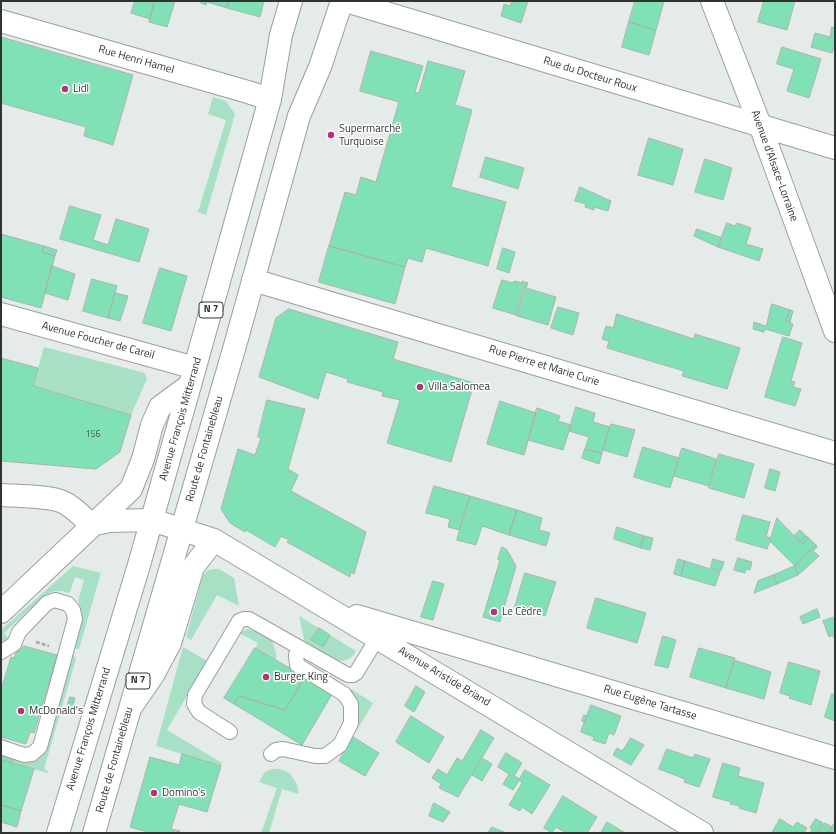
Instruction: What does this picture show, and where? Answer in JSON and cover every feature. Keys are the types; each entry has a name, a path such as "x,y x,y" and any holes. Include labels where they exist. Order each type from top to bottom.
{"street":[{"name":"Avenue François Mitterrand","path":"58,833 152,520 193,377 270,99 281,35 291,1"},
{"name":"Route de Fontainebleau","path":"94,833 182,530 299,116 320,67 342,1"},
{"name":"Rue du Docteur Roux","path":"346,1 835,148"},
{"name":"Avenue d'Alsace-Lorraine","path":"712,1 760,125 835,331"},
{"name":"Rue Henri Hamel","path":"1,21 270,99"},
{"name":"Rue Pierre et Marie Curie","path":"253,280 835,453"},
{"name":"Avenue Foucher de Careil","path":"1,314 193,377"},
{"path":"1,612 100,523 131,489 143,459 152,425 160,407 193,377"},
{"path":"131,489 152,520"},
{"path":"1,495 53,499 62,502 100,523"},
{"name":"Avenue Aristide Briand","path":"100,523 152,520 214,540 325,608 378,637 702,833"},
{"path":"182,530 193,567"},
{"path":"131,706 153,675 170,643 193,567 214,540"},
{"name":"Rue Eugène Tartasse","path":"325,608 376,621 835,758"},
{"path":"444,677 465,648"}],"lane":[{"path":"1,652 14,644 19,632 47,603 55,600 61,601 68,604 73,610 75,620 40,747 32,754 24,755 1,747"},
{"path":"230,732 199,712 194,704 195,695 239,621 244,619 249,620 348,675 353,675 378,637"},
{"path":"271,754 276,750 283,749 315,756 325,756 340,745 347,734 351,723 351,704 344,694 297,665 296,655 299,648"}],"green space":[{"path":"213,97 226,101 235,114 206,215 198,212 226,120 208,114"},
{"path":"44,347 145,373 147,379 131,415 33,386"},
{"path":"73,566 101,573 79,649 73,649 81,611 78,601 84,580 75,577 69,593 55,591 43,597 4,633 8,638 7,640 1,641 1,630"},
{"path":"219,569 234,578 239,606 217,595 191,640 186,637 203,575 207,571"},
{"path":"299,616 356,651 351,657 339,661 325,656 305,644"},
{"path":"247,629 255,631 272,640 277,657 275,660 255,648 258,643 239,633"},
{"path":"183,647 207,661 167,730 222,763 221,766 156,746"},
{"path":"71,655 74,655 76,659 44,769 48,771 47,773 12,763 15,757 28,760"},
{"path":"351,689 373,703 357,730 358,708 350,692"},
{"path":"272,769 283,770 291,775 296,783 299,794 282,789 269,833 261,833 277,788 259,782 265,772"}],"building":[{"path":"135,1 155,1 150,19 131,13"},
{"path":"155,1 175,1 167,27 149,22"},
{"path":"201,1 207,1 206,5 201,3"},
{"path":"207,1 229,1 227,8"},
{"path":"229,1 264,1 260,17 227,8"},
{"path":"512,1 528,1 521,23 501,16 504,4 510,6"},
{"path":"635,1 664,1 656,30 629,22"},
{"path":"764,1 795,1 787,30 758,22"},
{"path":"629,22 656,30 649,55 622,47"},
{"path":"832,27 835,28 835,44 832,53 811,47 815,33 830,37"},
{"name":"Lidl","path":"1,37 133,75 113,145 84,136 86,127 1,103"},
{"path":"782,47 821,59 809,98 787,91 794,69 777,64"},
{"path":"371,51 423,66 415,92 419,93 428,61 465,71 455,105 472,110 451,187 506,202 488,266 426,248 422,262 408,258 405,267 329,246 345,192 356,195 361,177 376,182 399,102 360,91"},
{"path":"649,138 683,149 673,185 638,175"},
{"path":"486,157 524,168 518,189 480,177"},
{"path":"705,159 732,168 723,200 695,192"},
{"path":"580,187 611,201 608,211 594,207 594,210 585,207 586,204 575,201"},
{"path":"70,206 101,215 93,240 108,245 116,219 149,229 139,262 60,239"},
{"path":"727,223 735,226 737,223 751,228 746,244 763,249 759,261 718,247"},
{"path":"697,229 722,238 718,247 694,236"},
{"path":"1,234 44,246 42,252 55,256 41,308 1,297"},
{"path":"44,246 57,250 55,256 42,252"},
{"path":"329,246 405,267 395,304 319,282"},
{"path":"503,248 515,252 509,273 497,269"},
{"path":"52,266 75,274 68,300 45,293"},
{"path":"160,268 187,276 171,331 143,323"},
{"path":"92,279 117,286 108,318 83,311"},
{"path":"502,280 513,283 514,281 522,283 522,281 528,283 526,288 524,288 516,315 493,308"},
{"path":"526,288 556,297 548,325 517,316"},
{"path":"115,293 128,296 120,321 108,318"},
{"path":"772,304 790,310 786,321 793,324 789,336 765,329 764,332 753,329 754,322 766,326"},
{"path":"558,307 579,313 573,335 551,328"},
{"name":"Villa Salomea","path":"289,309 398,342 393,359 474,383 451,462 387,443 400,400 382,396 383,392 347,382 348,379 326,372 318,399 259,377 276,318"},
{"path":"790,310 793,311 790,322 786,321"},
{"path":"617,314 694,339 695,334 740,348 727,389 682,376 684,371 607,348 609,341 602,339 606,326 613,328"},
{"path":"783,337 802,343 791,381 795,382 793,387 801,389 795,406 765,397"},
{"path":"1,358 38,368 33,386 131,415 120,452 96,469 1,461"},
{"path":"267,400 305,409 288,469 298,475 291,491 366,532 354,574 351,572 350,577 287,542 289,540 281,536 275,547 246,530 245,532 230,523 221,509 238,449 255,455 261,438 258,437"},
{"path":"500,401 536,413 524,455 487,444"},
{"path":"576,407 595,413 593,422 610,427 602,453 585,449 589,437 569,431"},
{"path":"537,408 560,416 558,421 571,425 563,450 528,440"},
{"path":"611,424 635,430 627,457 603,450"},
{"path":"643,447 679,458 670,488 634,477"},
{"path":"682,448 716,459 709,486 674,476"},
{"path":"585,449 602,453 599,464 582,458"},
{"path":"719,454 754,464 744,498 709,488"},
{"path":"770,469 780,472 775,491 765,488"},
{"path":"434,486 470,496 459,530 448,527 450,519 426,513"},
{"path":"470,496 517,510 509,535 482,526 476,545 457,540"},
{"path":"517,510 542,518 539,530 550,533 546,546 509,535"},
{"path":"743,515 770,522 766,537 771,538 767,549 736,540"},
{"path":"777,518 802,544 809,538 816,545 795,566 770,541"},
{"path":"617,527 644,536 641,548 614,539"},
{"path":"800,530 806,536 800,542 794,536"},
{"path":"644,536 653,538 650,550 641,548"},
{"path":"806,536 809,538 802,544 800,542"},
{"path":"816,545 817,547 813,551 819,556 798,575 795,566"},
{"path":"502,547 507,550 516,566 500,622 483,617 500,560 498,559"},
{"path":"738,558 752,562 750,570 746,569 745,573 734,570"},
{"path":"678,559 685,561 681,576 674,574"},
{"path":"713,559 724,562 721,571 711,568"},
{"path":"685,561 720,572 715,586 681,576"},
{"path":"795,566 798,575 777,584 774,575"},
{"path":"525,573 556,582 545,616 515,607"},
{"path":"774,575 777,584 754,593 758,581"},
{"path":"433,581 444,584 433,620 421,617"},
{"path":"596,598 646,613 637,643 587,628"},
{"path":"817,609 820,617 803,624 800,617"},
{"path":"835,617 835,640 833,635 829,637 823,621"},
{"path":"319,628 330,635 323,647 311,640"},
{"path":"663,636 676,640 668,668 655,665"},
{"name":"McDonald's","path":"24,646 57,655 34,733 30,732 26,744 1,737 1,690 11,657 14,658 16,653"},
{"path":"255,648 305,677 285,710 239,696 234,704 224,698"},
{"path":"699,648 735,658 726,688 690,677"},
{"path":"734,660 771,672 764,699 726,688"},
{"path":"789,662 820,671 811,705 789,698 790,696 780,693"},
{"path":"305,677 332,694 302,745 234,704 239,696 285,710"},
{"path":"416,686 425,692 414,712 405,706"},
{"path":"832,694 835,695 835,721 825,717"},
{"path":"70,697 75,698 71,712 66,711"},
{"path":"591,705 621,716 614,735 609,733 605,744 593,740 594,737 581,732"},
{"path":"584,715 587,716 585,722 582,721"},
{"path":"411,716 444,737 429,763 396,742"},
{"path":"481,730 494,738 458,797 439,788 441,784 432,778 438,769 447,775 457,758 462,761"},
{"path":"353,737 379,753 365,776 339,761"},
{"path":"631,738 644,745 631,765 613,755 617,748 622,751"},
{"path":"667,749 693,758 695,754 710,759 699,787 684,782 685,779 659,769"},
{"path":"1,752 15,757 12,763 1,760"},
{"path":"506,753 522,763 514,776 520,779 513,790 503,784 509,774 498,767"},
{"path":"182,754 221,766 207,812 179,804 171,829 180,831 179,833 151,833 130,827 150,757 179,765"},
{"path":"482,758 492,764 482,781 472,775"},
{"path":"1,760 34,769 21,811 1,805"},
{"path":"723,763 740,768 738,776 764,783 756,813 739,808 740,806 730,804 731,802 713,797"},
{"path":"525,770 550,785 532,814 522,807 520,811 509,805 522,783 519,780"},
{"path":"563,796 597,817 587,833 566,833 556,827 552,833 544,828"},
{"path":"434,803 450,812 443,822 429,816"},
{"path":"1,805 21,811 17,827 1,822"},
{"path":"780,819 793,827 797,822 807,828 804,833 772,833"},
{"path":"816,819 823,823 817,833 812,833 812,829 810,828"},
{"path":"607,822 625,833 601,833"},
{"path":"835,822 835,833 828,833 832,827"},
{"path":"825,823 832,827 828,833 818,833"},
{"path":"492,827 506,833 488,833"}],"place":[{"name":"Lidl","path":"65,89"},
{"name":"Supermarché Turquoise","path":"331,135"},
{"name":"Villa Salomea","path":"420,387"},
{"name":"Le Cèdre","path":"494,612"},
{"name":"Burger King","path":"266,677"},
{"name":"McDonald's","path":"21,711"},
{"name":"Domino's","path":"154,793"}]}
